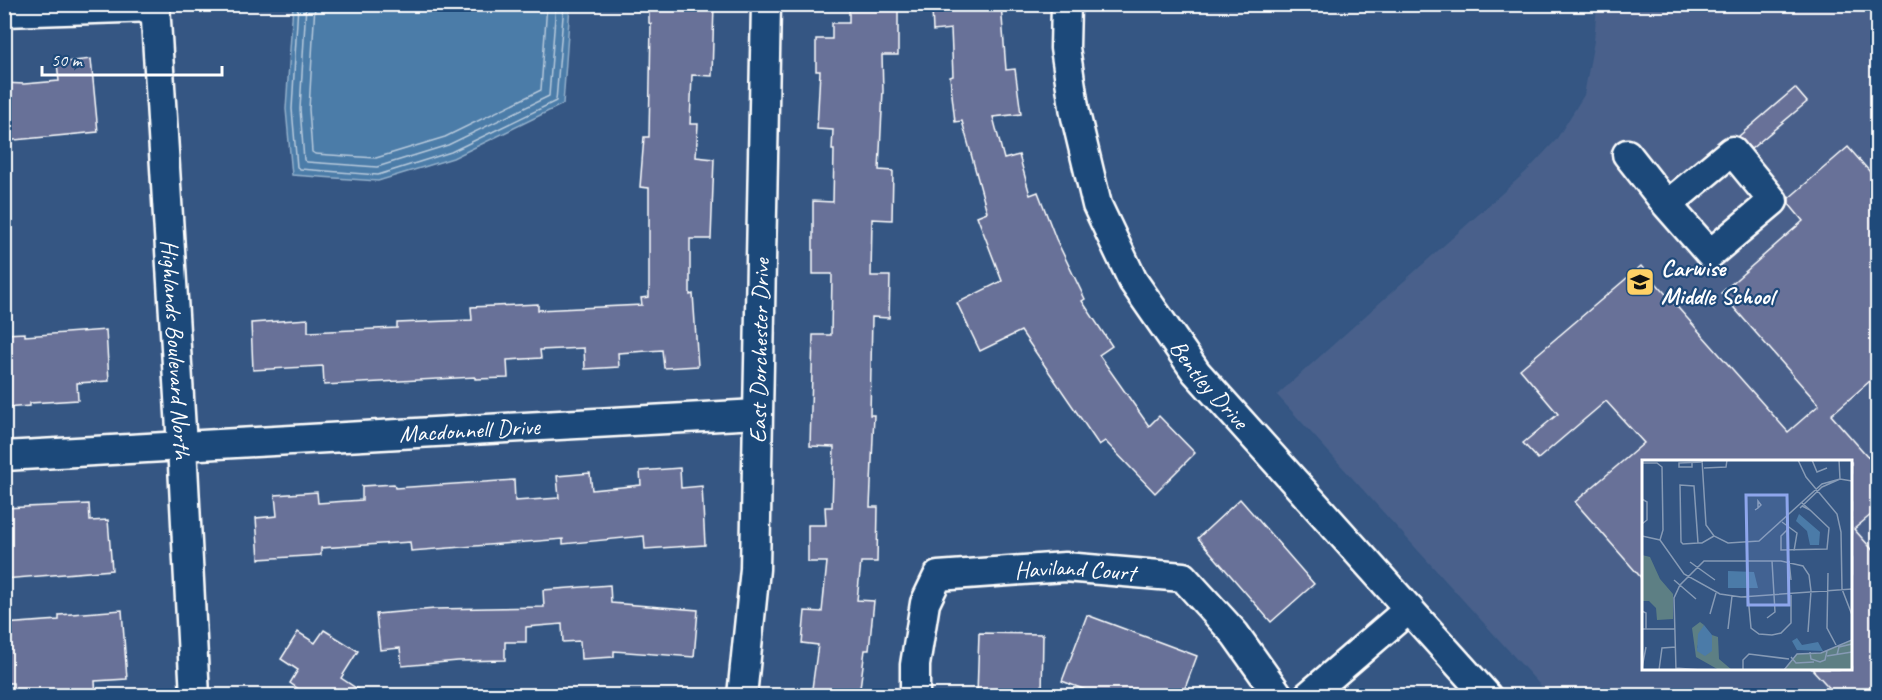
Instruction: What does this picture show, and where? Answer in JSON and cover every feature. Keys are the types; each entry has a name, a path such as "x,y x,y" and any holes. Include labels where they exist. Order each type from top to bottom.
{"street":[{"name":"East Dorchester Drive","path":"742,696 755,569 766,4"},
{"name":"Bentley Drive","path":"1066,4 1065,48 1073,102 1097,205 1133,281 1196,372 1487,696"},
{"path":"4,12 155,6"},
{"name":"Highlands Boulevard North","path":"155,6 195,696"},
{"path":"1626,154 1667,205"},
{"name":"Macdonnell Drive","path":"4,456 757,414"},
{"name":"Haviland Court","path":"915,696 915,665 925,603 938,576 1065,567 1183,577 1235,634 1279,696"},
{"path":"1308,696 1409,609"}],"shaded area":[{"name":"Carwise Middle School","path":"1597,5 1877,5 1877,695 1549,695 1277,395 1528,170 1556,140 1584,95 1594,41"}],"water":[{"path":"293,5 570,5 563,104 453,158 378,181 292,175 286,109"}],"building":[{"path":"649,4 714,4 712,76 692,75 690,124 698,124 696,157 714,159 711,239 690,239 690,295 693,294 698,366 664,368 662,350 618,353 619,367 585,369 584,348 540,350 541,358 507,360 508,378 475,379 475,377 324,385 323,366 253,370 251,323 308,319 308,332 397,328 397,323 472,320 471,307 538,304 538,310 642,305 641,298 649,297 649,188 640,187 644,137 649,137 651,24 649,23"},
{"path":"1001,4 1006,70 1015,69 1021,114 993,117 1004,159 1019,155 1030,195 1038,192 1056,239 1085,299 1082,301 1112,346 1099,355 1149,426 1159,416 1195,453 1155,493 1105,441 1099,445 1021,331 980,351 957,303 1002,281 977,216 987,212 962,121 955,122 950,77 953,76 951,29 933,31 932,9"},
{"path":"849,7 898,7 898,55 882,55 883,91 879,170 893,171 892,220 872,219 871,276 890,276 889,318 872,317 870,415 874,415 870,507 878,507 877,562 861,562 857,600 874,601 869,650 865,650 859,696 811,696 818,645 802,643 805,611 822,612 827,562 808,562 808,525 826,525 825,507 832,507 834,447 810,446 813,335 831,335 832,274 813,274 813,201 833,202 834,150 832,150 833,130 817,129 820,71 816,71 816,39 832,39 832,23 849,23"},
{"path":"91,59 98,132 4,141 4,83 59,81 57,63"},
{"path":"1795,88 1807,102 1751,149 1739,136"},
{"path":"1848,147 1878,181 1878,374 1831,415 1878,468 1878,509 1854,529 1878,556 1878,696 1837,696 1813,670 1852,670 1852,460 1642,460 1642,579 1575,502 1644,443 1606,401 1538,459 1523,443 1558,414 1520,369 1641,266 1788,432 1819,405 1721,293 1803,221 1789,204 1789,198"},
{"path":"106,330 109,381 77,383 78,400 30,403 30,406 4,408 4,334 25,333 25,336"},
{"path":"680,468 681,488 702,486 705,545 645,549 644,536 563,544 563,539 411,551 410,542 321,548 321,555 259,559 256,518 277,516 275,495 317,492 318,503 362,500 362,486 394,484 395,488 514,480 515,501 559,498 557,476 590,473 592,490 641,485 640,471"},
{"path":"1240,499 1314,584 1271,622 1198,538"},
{"path":"89,504 90,521 108,520 112,570 4,579 4,508"},
{"path":"610,585 611,603 698,610 694,657 614,651 614,657 581,659 580,641 563,642 562,624 526,627 526,642 505,642 505,660 402,666 400,648 380,650 376,614 435,609 544,607 543,590"},
{"path":"122,610 127,679 95,681 96,696 14,696 13,683 4,683 4,624 59,620 59,615"},
{"path":"1087,615 1197,656 1182,696 1101,696 1062,681"},
{"path":"324,630 358,651 341,678 368,696 309,696 290,683 298,670 281,659 298,632 315,643"},
{"path":"979,633 1043,634 1042,696 977,696"}],"place":[{"name":"Carwise Middle School","path":"1640,282"}]}
